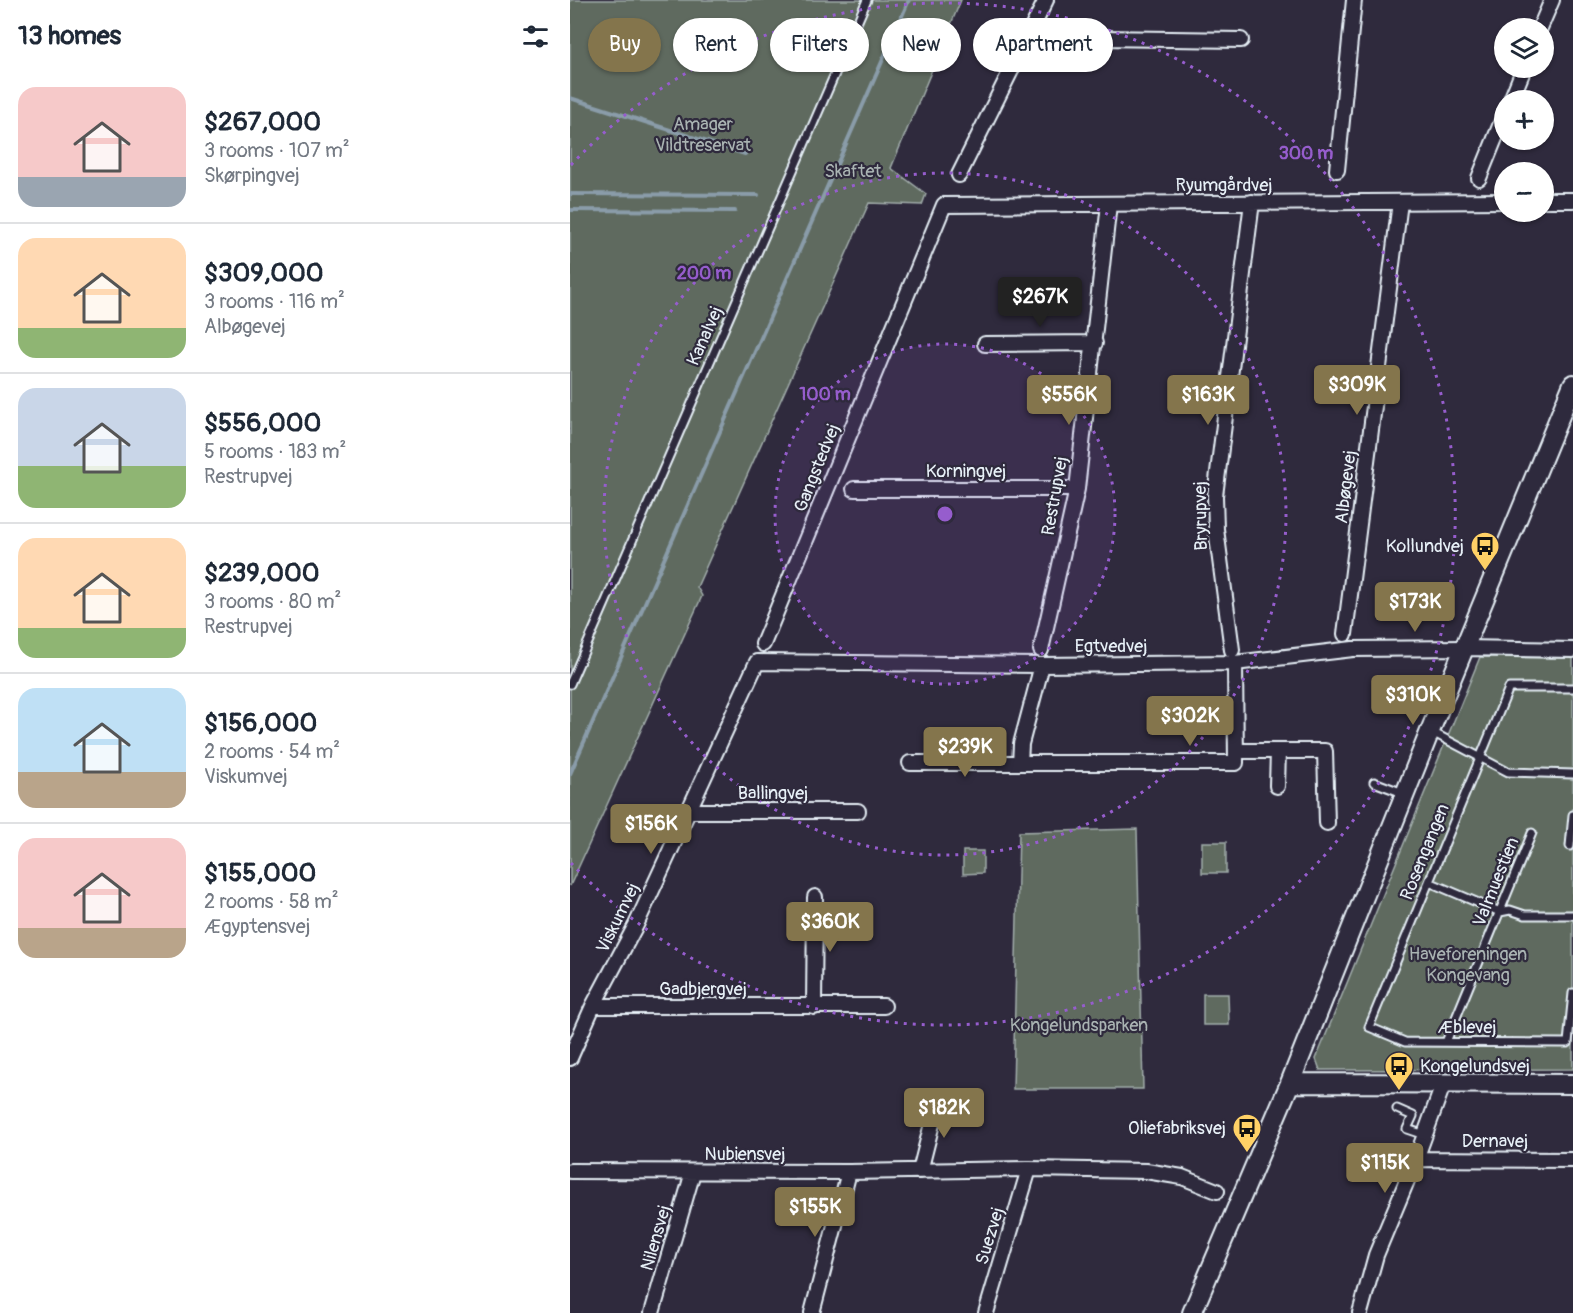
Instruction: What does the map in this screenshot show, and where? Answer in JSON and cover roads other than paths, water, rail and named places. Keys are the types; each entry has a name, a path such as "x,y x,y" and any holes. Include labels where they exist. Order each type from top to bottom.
{"street":[{"path":"1038,18 1047,0"},
{"path":"1336,170 1354,0"},
{"path":"1544,18 1552,0"},
{"path":"1113,38 1241,40"},
{"path":"959,176 1011,72"},
{"path":"1479,178 1494,141"},
{"path":"1554,200 1573,200"},
{"name":"Ryumgårdvej","path":"944,205 1494,201"},
{"name":"Bryrupvej","path":"1236,751 1234,657 1216,528 1215,496 1252,202"},
{"name":"Albøgevej","path":"1345,634 1400,202"},
{"name":"Restrupvej","path":"1041,650 1077,489 1109,204"},
{"name":"Gangstedvej","path":"763,644 944,205"},
{"path":"985,344 1095,343"},
{"path":"1192,1313 1290,1083 1430,731 1573,384"},
{"name":"Korningvej","path":"854,489 1077,489"},
{"path":"1465,648 1573,650"},
{"name":"Egtvedvej","path":"757,662 1042,664 1234,657 1335,650 1465,648"},
{"name":"Viskumvej","path":"570,1059 593,1006 636,925 757,662"},
{"path":"1020,763 1021,744 1042,664"},
{"path":"910,762 1236,763 1236,751 1325,751 1328,823"},
{"path":"1277,786 1278,751"},
{"name":"Ballingvej","path":"688,811 858,811"},
{"path":"814,1007 815,897"},
{"name":"Gadbjergvej","path":"593,1006 884,1006"},
{"path":"1290,1083 1573,1084"},
{"path":"1360,1313 1376,1255 1416,1159 1443,1085"},
{"path":"920,1171 938,1100"},
{"name":"Dernavej","path":"1416,1159 1573,1160"},
{"name":"Nubiensvej","path":"570,1171 849,1172 1029,1169 1164,1173 1182,1177 1217,1191"},
{"name":"Suezvej","path":"986,1313 1029,1169"},
{"name":"Nilensvej","path":"652,1313 693,1172"},
{"path":"812,1313 849,1172"}],"lane":[{"name":"Kanalvej","path":"570,684 867,0"},
{"name":"Rosengangen","path":"1369,1027 1509,688 1573,688"},
{"path":"1430,731 1508,772 1573,774"},
{"path":"1374,782 1405,794"},
{"path":"1570,846 1573,815"},
{"name":"Valmuestien","path":"1446,1042 1532,832"},
{"path":"1429,882 1500,912 1510,910 1525,915 1573,915"},
{"name":"Æblevej","path":"1369,1027 1405,1042 1568,1042 1573,993"},
{"path":"1397,1109 1413,1116 1407,1129 1425,1135"}],"waterway":[{"path":"570,774 909,0"},
{"path":"570,98 745,154"},
{"path":"570,194 758,195"},
{"path":"570,210 735,211"}],"place":[{"name":"Kollundvej","path":"1485,572"},
{"name":"Kongelundsvej","path":"1399,1092"},
{"name":"Oliefabriksvej","path":"1247,1154"}],"park label":[{"name":"Amager Vildtreservat","path":"703,134"},
{"name":"Skaftet","path":"853,171"},
{"name":"Haveforeningen Kongevang","path":"1468,964"},
{"name":"Kongelundsparken","path":"1079,1025"}]}
